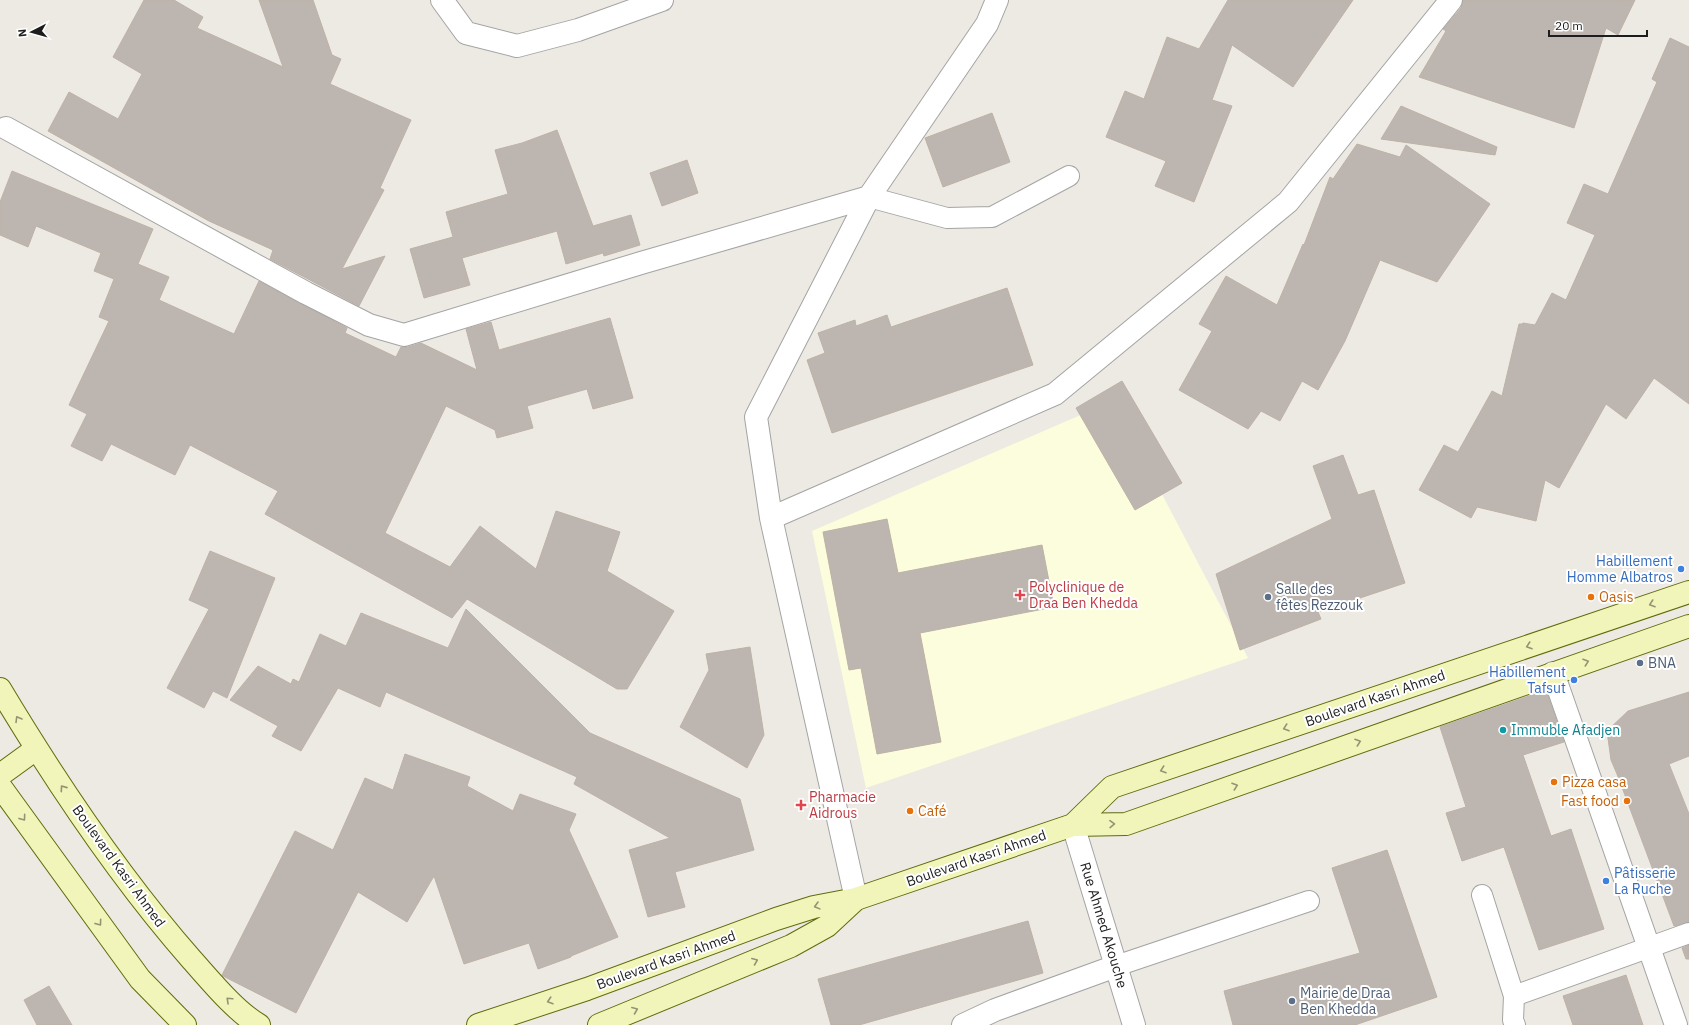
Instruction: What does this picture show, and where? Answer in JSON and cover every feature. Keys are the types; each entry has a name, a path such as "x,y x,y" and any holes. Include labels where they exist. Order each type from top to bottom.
{"main road":[{"name":"Boulevard Kasri Ahmed","path":"1073,825 1112,787 1689,592"},
{"name":"Boulevard Kasri Ahmed","path":"478,1025 587,989 776,919 814,907 856,899 1073,825 1126,824 1689,626"},
{"name":"Boulevard Kasri Ahmed","path":"0,689 36,749 120,870 164,929 230,1001 259,1025"},
{"path":"0,775 36,749"},
{"path":"0,786 140,979 185,1025"},
{"name":"Boulevard Kasri Ahmed","path":"599,1025 791,946 827,926 856,899"}],"street":[{"path":"442,0 466,33 517,46 578,30 662,0"},
{"path":"856,899 771,518 756,416 869,197 987,24 997,0"},
{"path":"771,518 1055,394 1288,202 1451,0"},
{"path":"6,128 306,293 369,325 404,335 642,263 869,197"},
{"path":"1553,674 1676,1025"},
{"name":"Rue Ahmed Akouche","path":"1073,825 1134,1025"},
{"path":"963,1025 998,1017 1116,966"}],"lane":[{"path":"869,197 947,218 992,217 1069,176"},
{"path":"1482,895 1514,996 1515,1025"},
{"path":"1116,966 1309,901"},
{"path":"1514,996 1648,946 1689,933"}],"shaded area":[{"name":"Polyclinique de Draa Ben Khedda","path":"1113,401 1248,658 866,788 812,531"}],"building":[{"path":"144,0 174,0 203,17 197,28 283,67 259,0 313,0 332,55 341,59 330,84 411,120 380,188 384,190 342,269 385,256 359,306 270,259 273,250 209,221 48,131 69,92 118,119 142,74 113,57"},
{"path":"1228,0 1353,0 1293,87 1232,45 1212,100 1232,106 1194,202 1155,186 1166,161 1106,137 1125,91 1144,99 1167,37 1199,49"},
{"path":"1463,0 1635,0 1618,35 1606,28 1574,128 1419,77 1446,31 1443,29 1461,8"},
{"path":"1670,38 1689,47 1689,404 1654,378 1626,419 1606,404 1559,488 1545,480 1536,521 1477,507 1471,518 1419,490 1444,445 1458,452 1492,391 1502,396 1519,324 1523,323 1535,325 1552,293 1566,300 1595,235 1567,223 1584,184 1608,194 1657,82 1652,79"},
{"path":"1401,106 1497,147 1495,155 1381,139"},
{"path":"992,113 1010,162 943,187 925,138"},
{"path":"557,130 593,226 631,215 640,245 604,256 603,253 566,264 557,231 462,258 470,285 424,298 410,249 453,237 446,212 508,194 495,150 522,143"},
{"path":"1357,144 1400,157 1406,145 1490,204 1437,282 1380,260 1345,341 1318,390 1302,381 1280,421 1261,411 1248,429 1179,390 1212,331 1199,324 1226,276 1277,305 1303,244 1304,245 1330,177 1333,179"},
{"path":"687,160 698,193 662,206 650,173"},
{"path":"12,171 153,229 138,264 169,277 159,300 234,334 259,281 347,328 345,333 396,357 401,347 408,347 421,343 477,370 466,329 491,322 499,350 610,318 633,398 593,409 587,389 527,406 533,428 497,438 495,430 446,406 385,533 450,567 480,526 536,569 556,511 620,532 607,571 674,611 627,689 617,689 467,599 452,618 265,514 278,491 190,445 175,475 111,444 102,461 71,446 87,414 69,405 109,321 99,317 114,279 94,271 101,253 36,226 28,247 0,235 0,202"},
{"path":"1007,288 1033,365 832,433 807,360 825,353 818,333 855,320 856,326 887,315 891,327"},
{"path":"1122,381 1182,483 1135,510 1076,408"},
{"path":"1343,455 1358,495 1374,490 1405,583 1318,612 1321,619 1240,650 1216,574 1332,519 1313,466"},
{"path":"887,519 898,573 1042,545 1054,607 920,633 941,742 877,754 861,668 849,670 823,532"},
{"path":"210,551 275,578 227,698 213,691 204,708 167,688 209,609 189,600"},
{"path":"466,609 590,733 740,799 754,850 675,872 685,907 648,917 629,850 670,838 574,784 577,777 386,692 380,707 338,688 301,751 272,736 278,726 230,700 258,666 291,684 293,679 299,682 320,634 346,646 361,613 448,648"},
{"path":"750,647 764,735 747,768 680,727 709,670 706,654"},
{"path":"1546,690 1564,742 1523,755 1551,836 1571,829 1604,929 1539,950 1504,847 1462,861 1446,813 1466,807 1440,727"},
{"path":"1689,692 1689,756 1669,764 1689,814 1689,922 1674,926 1611,760 1607,731 1628,711"},
{"path":"405,754 470,777 467,786 513,811 520,794 576,814 569,830 618,937 538,969 529,943 464,964 434,876 407,922 358,892 296,1013 223,976 222,975 295,831 333,850 365,778 393,790"},
{"path":"1387,850 1437,997 1355,1025 1233,1025 1224,991 1360,953 1332,868"},
{"path":"1028,921 1043,973 859,1025 831,1025 818,979"},
{"path":"1689,945 1689,959 1686,959 1682,948"},
{"path":"1626,975 1643,1025 1573,1025 1563,996"},
{"path":"49,986 72,1025 37,1025 24,1000"}],"place":[{"name":"Habillement Homme Albatros","path":"1681,569"},
{"name":"Polyclinique de Draa Ben Khedda","path":"1020,595"},
{"name":"Salle des fêtes Rezzouk","path":"1268,597"},
{"name":"Oasis","path":"1591,597"},
{"name":"BNA","path":"1640,663"},
{"name":"Habillement Tafsut","path":"1574,680"},
{"name":"Immuble Afadjen","path":"1503,730"},
{"name":"Pizza casa","path":"1554,782"},
{"name":"Fast food","path":"1627,801"},
{"name":"Pharmacie Aidrous","path":"801,805"},
{"name":"Café","path":"910,811"},
{"name":"Pâtisserie La Ruche","path":"1606,881"},
{"name":"Mairie de Draa Ben Khedda","path":"1292,1001"}]}
